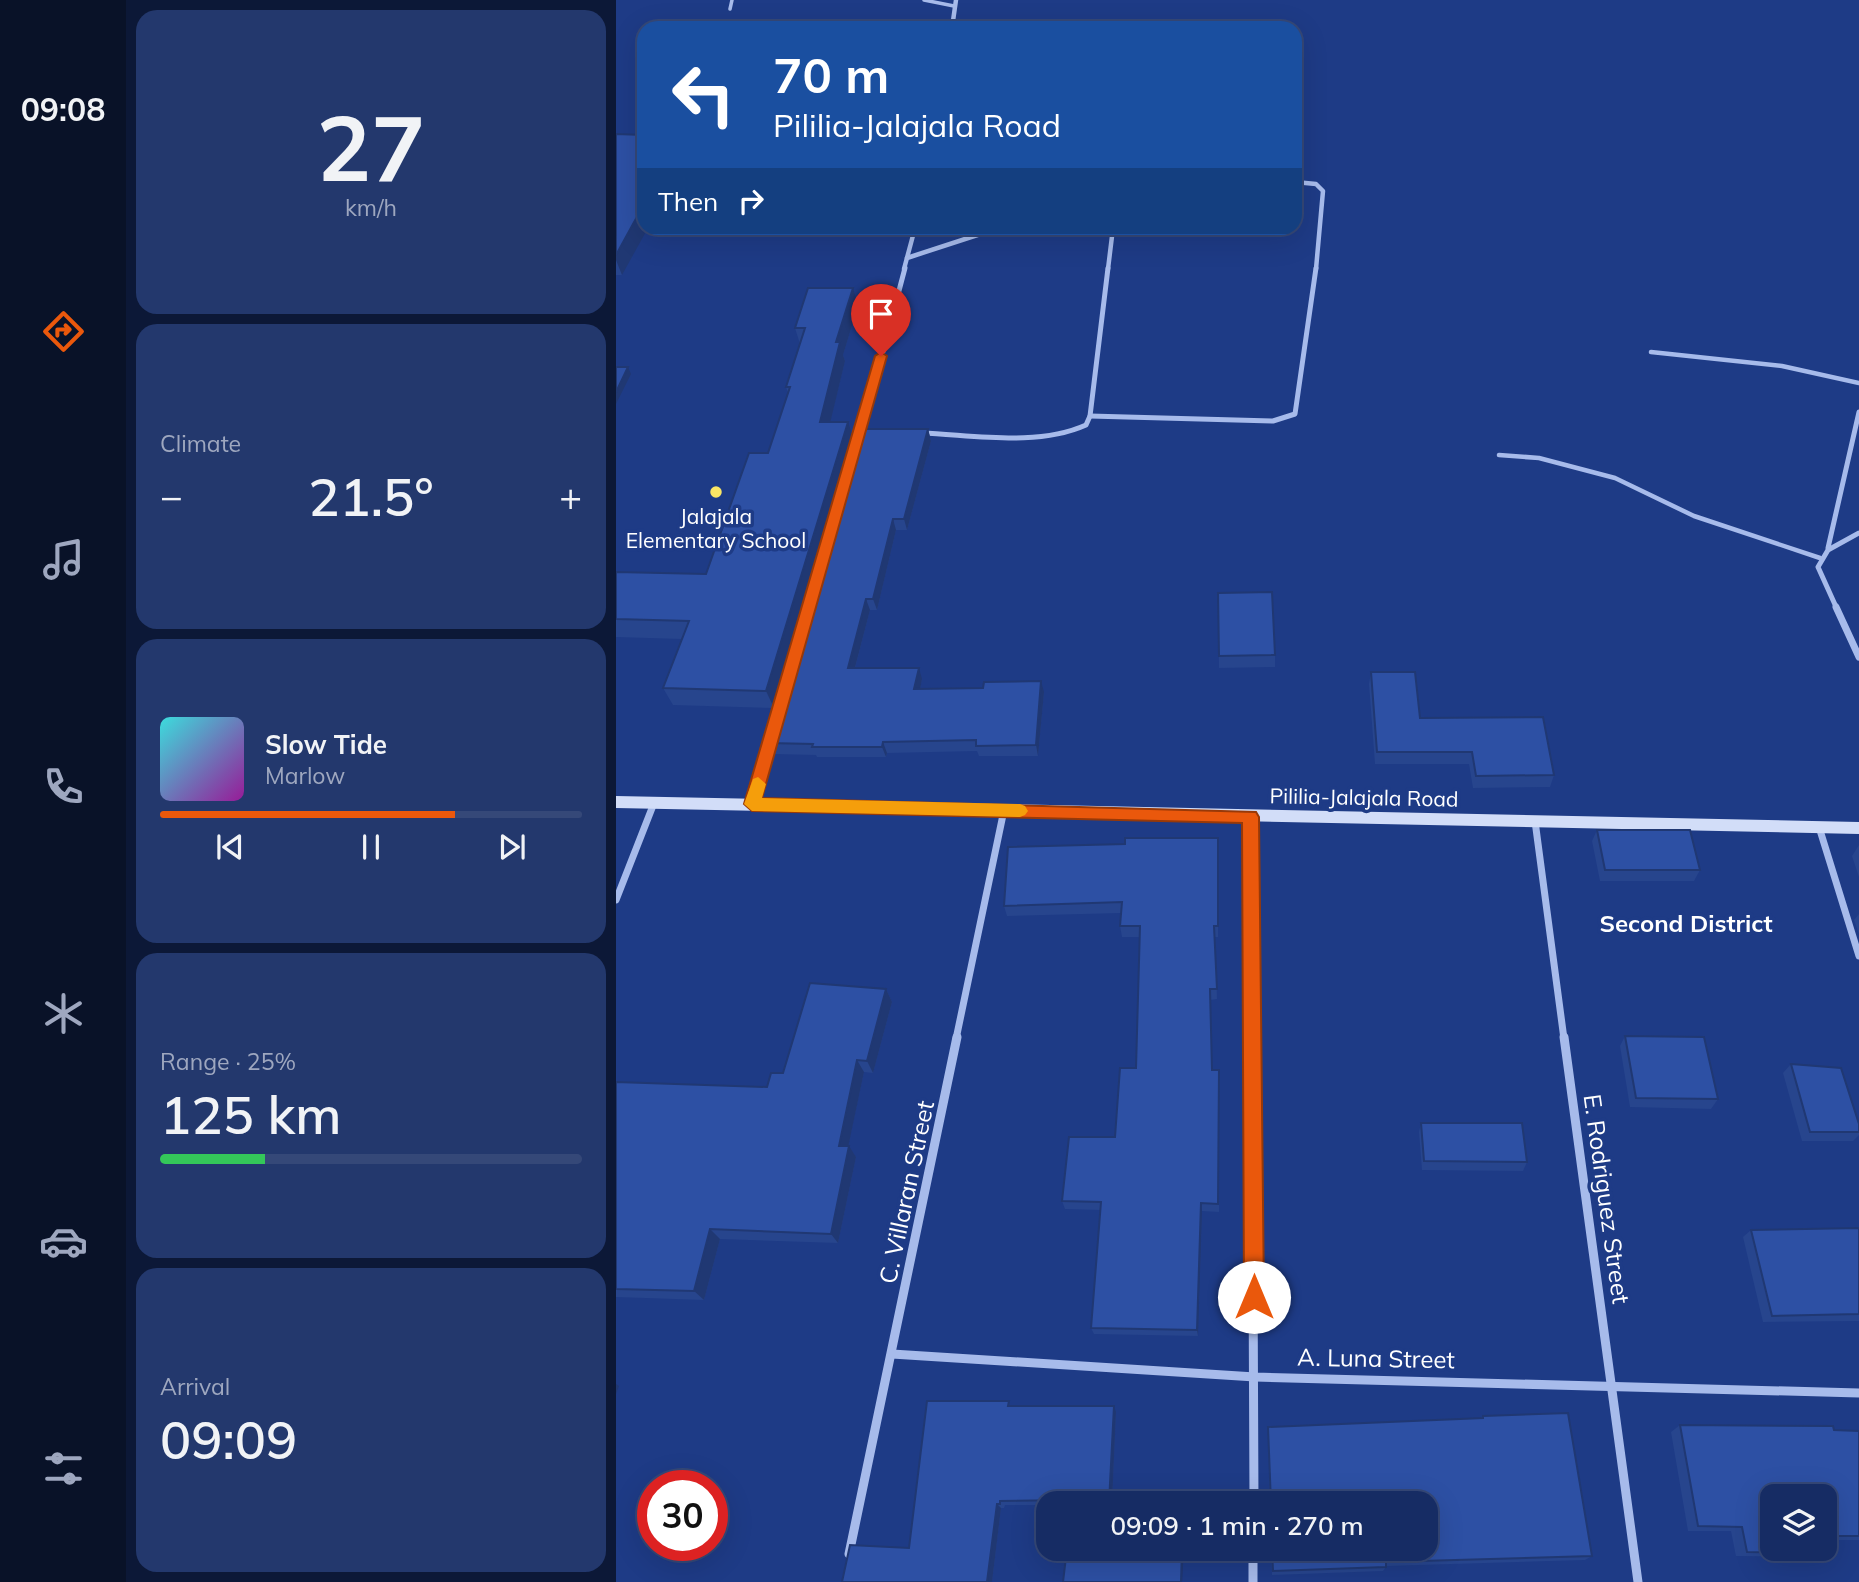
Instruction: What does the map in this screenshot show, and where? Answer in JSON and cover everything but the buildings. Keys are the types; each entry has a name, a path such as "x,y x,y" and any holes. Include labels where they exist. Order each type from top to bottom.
{"main road":[{"name":"Pililia-Jalajala Road","path":"616,802 1859,828"}],"street":[{"path":"953,21 956,0"},
{"path":"1090,416 1273,421 1295,414 1313,301 1323,191 1316,184 1302,183"},
{"path":"858,443 913,235"},
{"path":"907,258 978,235"},
{"path":"917,433 986,436 1066,433 1086,425 1090,416 1112,235"},
{"path":"1828,548 1859,412"},
{"path":"862,430 876,431"},
{"path":"1859,533 1828,548 1820,558 1818,567 1859,657"},
{"path":"752,804 776,724"},
{"path":"616,900 654,803"},
{"name":"C. Villaran Street","path":"846,1569 1004,810"},
{"path":"1251,817 1254,1491"},
{"name":"E. Rodriguez Street","path":"1535,821 1614,1384 1638,1582"},
{"path":"1819,827 1859,956"},
{"name":"A. Luna Street","path":"892,1354 1255,1377 1614,1384 1859,1393"},
{"path":"1253,1561 1253,1582"}],"lane":[{"path":"730,9 732,0"},
{"path":"924,0 954,6"},
{"path":"1651,352 1796,368 1859,383"},
{"path":"1499,455 1539,458 1615,478 1694,516 1820,558"}],"slow traffic":[{"path":"758,784 752,804 1020,811"}],"place":[{"name":"Jalajala Elementary School","path":"716,492"}],"district":[{"name":"Second District","path":"1686,923"}],"route":[{"path":"881,356 862,430 752,804 1251,817 1254,1297"}]}
